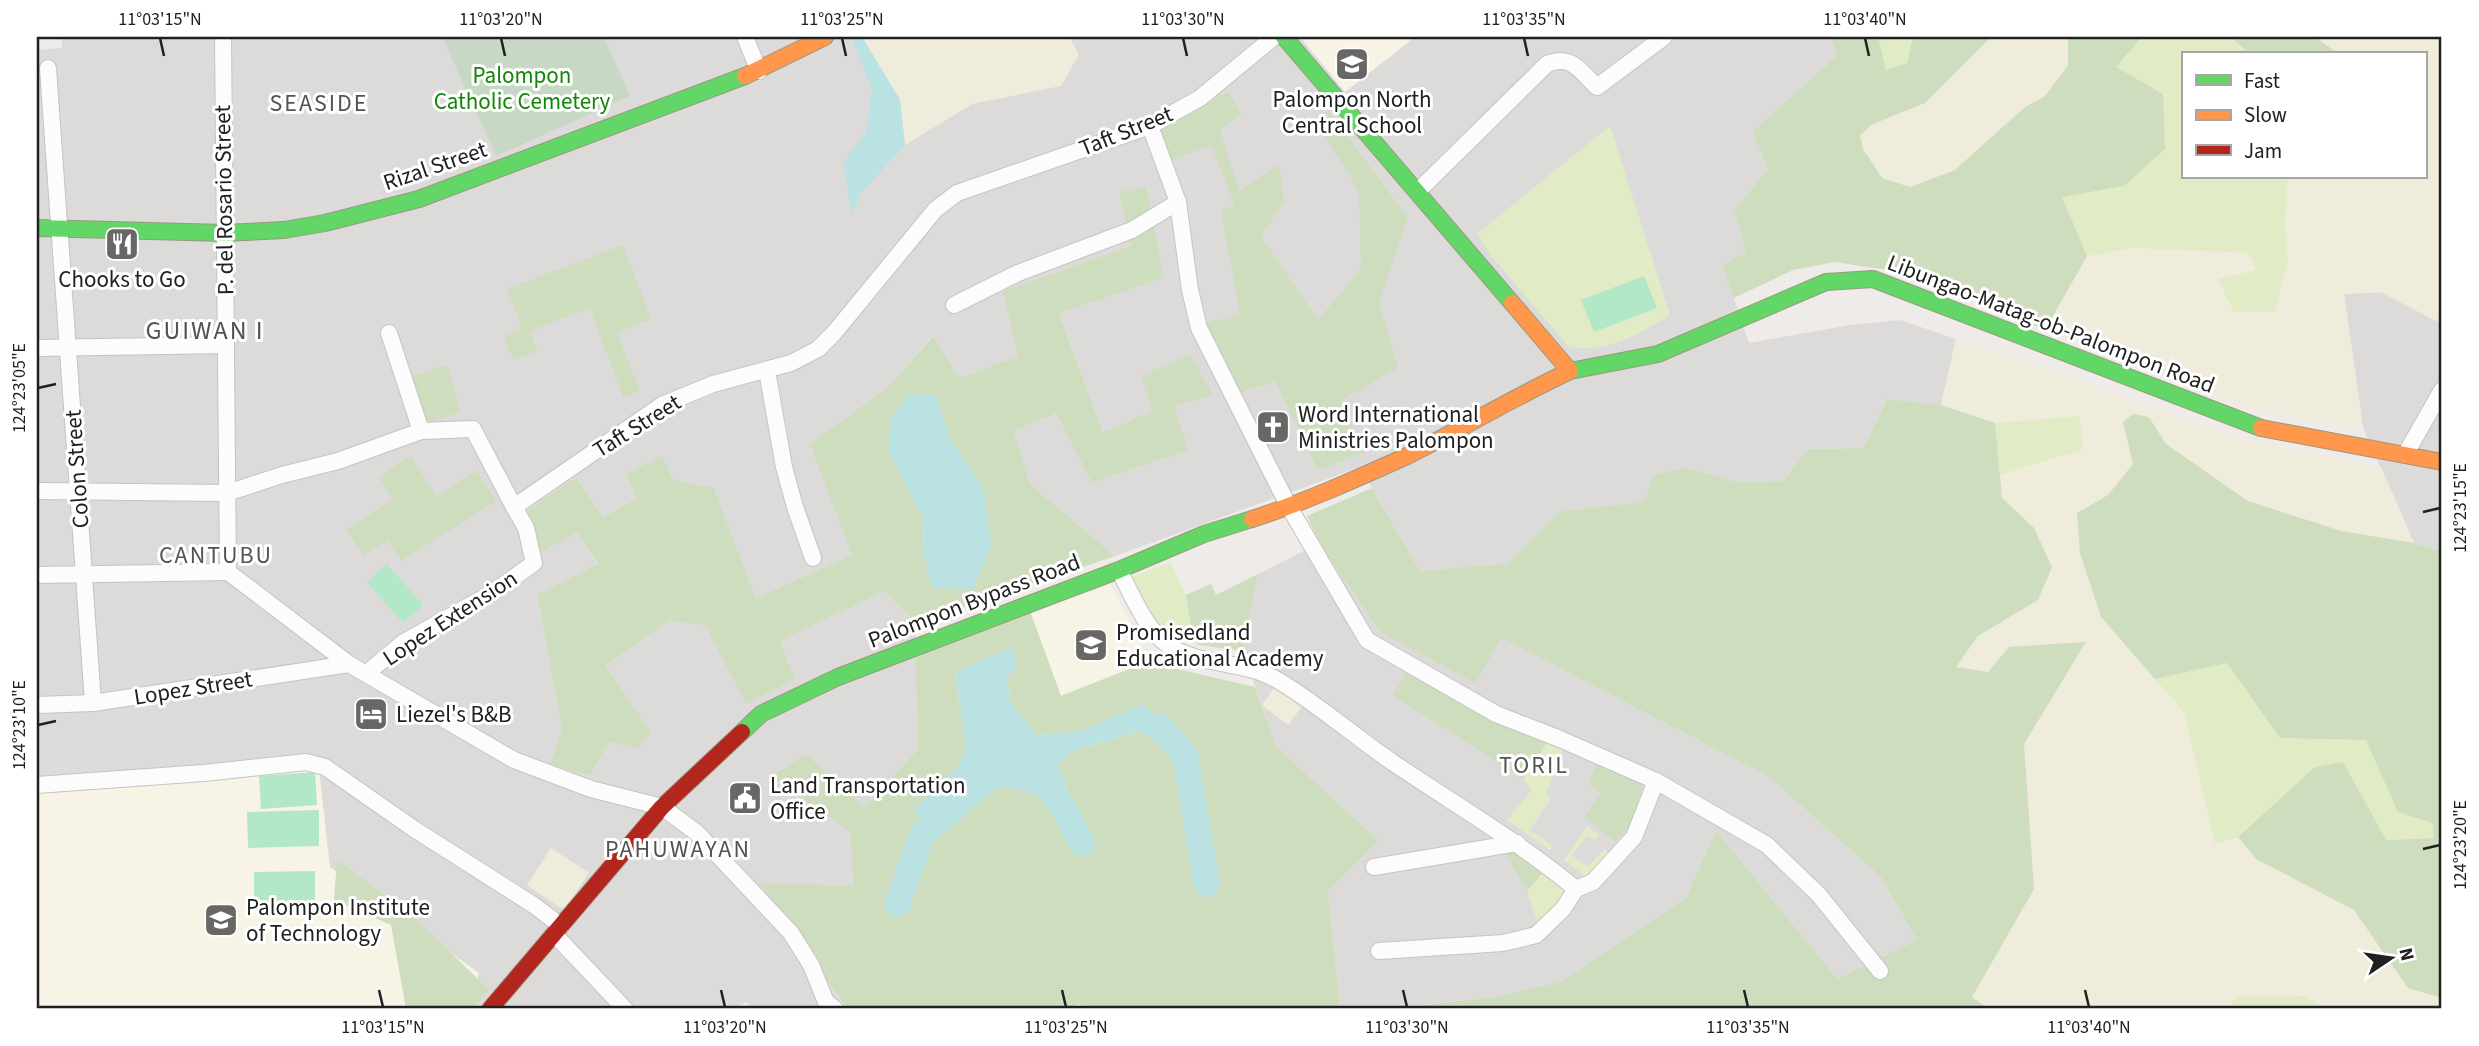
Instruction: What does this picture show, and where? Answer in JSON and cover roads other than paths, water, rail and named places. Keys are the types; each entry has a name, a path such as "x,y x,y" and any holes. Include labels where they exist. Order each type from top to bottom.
{"main road":[{"name":"Rizal Street","path":"37,228 225,233 284,230 325,223 419,199 759,71 825,37"},
{"path":"1284,37 1570,371"},
{"name":"Libungao-Matag-ob-Palompon Road","path":"1570,371 1658,354 1826,282 1873,279 2258,427 2442,462"},
{"name":"Palompon Bypass Road","path":"490,1009 662,807 761,714 838,677 1119,570 1204,534 1290,508 1408,455 1520,394 1570,371"}],"street":[{"name":"P. del Rosario Street","path":"223,37 228,572"},
{"path":"746,37 759,71"},
{"name":"Taft Street","path":"514,507 662,405 713,384 791,363 818,349 935,210 957,194 1150,126 1200,98 1274,37"},
{"path":"1417,192 1547,64 1559,59 1574,64 1597,88 1664,37"},
{"name":"Colon Street","path":"48,68 93,703"},
{"path":"1150,126 1178,202 1190,290 1199,328 1290,508 1367,640 1496,714 1560,738 1656,781 1767,845 1819,895 1880,971"},
{"path":"954,305 1018,273 1132,230 1178,202"},
{"path":"389,333 421,431"},
{"path":"37,348 226,345"},
{"path":"767,371 784,467 813,558"},
{"path":"2405,455 2442,390"},
{"path":"37,491 227,493 338,461 421,431 473,429 514,507"},
{"name":"Lopez Extension","path":"367,673 404,642 492,593 534,564 526,528 514,507"},
{"path":"1119,570 1142,614 1167,644 1187,654 1246,667 1278,680 1392,762 1517,843 1576,889"},
{"path":"37,575 228,572 349,664 514,760 591,789 662,807 697,833 791,933 811,965 826,1002 835,1009"},
{"name":"Lopez Street","path":"37,705 93,703 349,664"},
{"path":"37,785 204,773 306,762 324,767 414,829 535,906 623,1008"},
{"path":"1378,951 1503,943 1536,934 1563,909 1576,889 1592,882 1634,837 1656,781"},
{"path":"1374,867 1517,843"}],"water":[{"path":"851,37 862,37 900,100 905,145 860,194 852,216 843,162 866,132 872,90"},
{"path":"910,394 937,396 950,440 982,485 992,545 972,590 932,587 924,556 923,517 888,450 892,417"},
{"path":"1013,646 1017,669 1006,677 1011,703 1036,735 1080,731 1143,704 1170,727 1194,778 1183,781 1165,746 1140,731 1073,751 1058,764 1083,833 1071,838 1036,794 1001,786 937,833 913,811 958,767 966,745 955,673"}],"waterway":[{"path":"1159,726 1185,756 1207,884"},
{"path":"898,903 922,834 959,804"},
{"path":"1062,806 1082,843"}],"place":[{"name":"Palompon North Central School","path":"1352,64"},
{"name":"Chooks to Go","path":"122,244"},
{"name":"Word International Ministries Palompon","path":"1273,427"},
{"name":"Promisedland Educational Academy","path":"1091,645"},
{"name":"Liezel's B&B","path":"371,714"},
{"name":"Land Transportation Office","path":"745,798"},
{"name":"Palompon Institute of Technology","path":"221,920"}],"district":[{"name":"SEASIDE","path":"319,103"},
{"name":"GUIWAN I","path":"205,330"},
{"name":"CANTUBU","path":"216,555"},
{"name":"TORIL","path":"1534,765"},
{"name":"PAHUWAYAN","path":"678,849"}],"park label":[{"name":"Palompon Catholic Cemetery","path":"522,88"}]}
